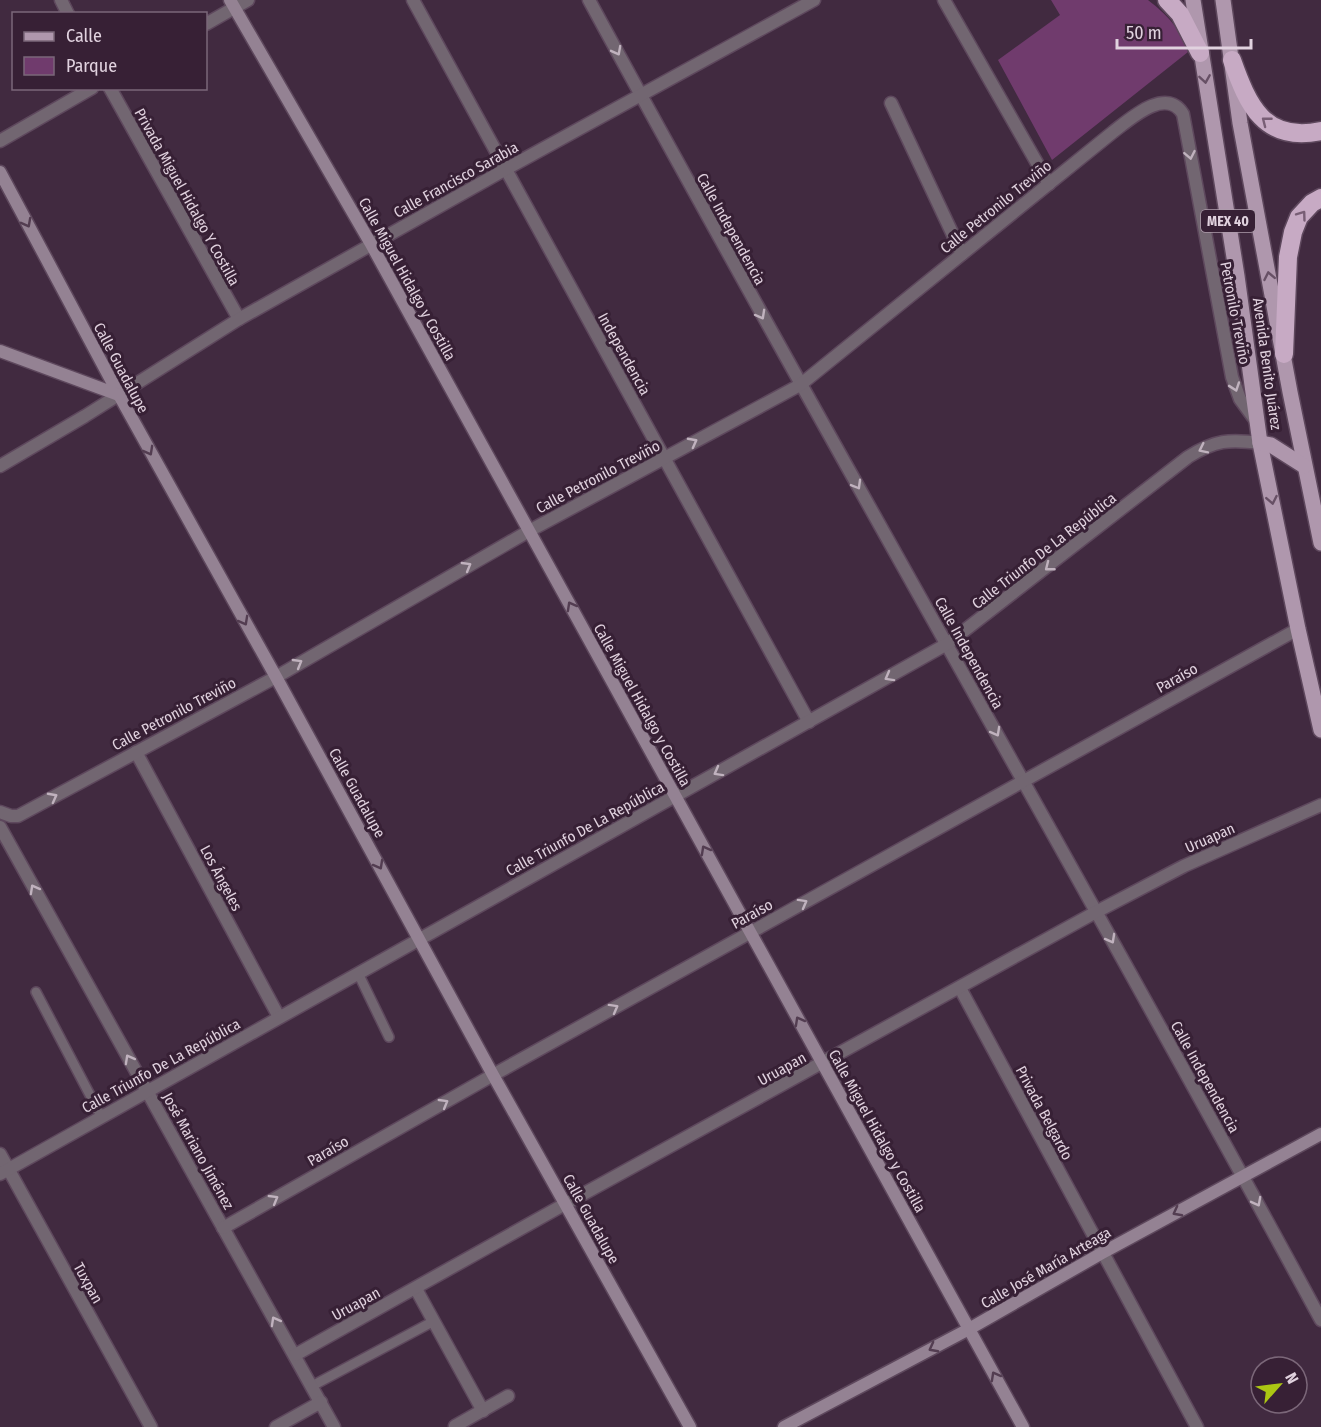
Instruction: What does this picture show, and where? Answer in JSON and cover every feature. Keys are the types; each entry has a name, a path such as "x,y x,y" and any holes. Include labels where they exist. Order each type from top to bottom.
{"highway":[{"path":"1167,0 1180,14 1200,53"},
{"path":"1232,60 1252,108 1262,119 1275,128 1295,133 1321,131"},
{"path":"1284,354 1288,257 1293,232 1299,217 1312,203 1321,198"}],"main road":[{"name":"Avenida Benito Juárez","path":"1193,0 1237,276 1256,421 1321,730"},
{"name":"Avenida Benito Juárez","path":"1223,0 1240,123 1304,466 1321,543"},
{"path":"1260,443 1271,445 1304,466"}],"street":[{"path":"207,23 232,4 248,0"},
{"name":"Independencia","path":"413,0 810,722"},
{"name":"Calle Independencia","path":"589,0 800,385 1244,1177 1321,1320"},
{"name":"Calle Francisco Sarabia","path":"0,465 239,319 814,0"},
{"path":"944,0 1049,184"},
{"name":"Calle Miguel Hidalgo y Costilla","path":"232,4 371,244 1023,1427"},
{"path":"0,141 89,90"},
{"name":"Privada Miguel Hidalgo Y Costilla","path":"111,90 239,319"},
{"name":"Calle Petronilo Treviño","path":"0,812 18,816 276,676 529,531 800,385 1113,132 1144,110 1171,102"},
{"name":"Petronilo Treviño","path":"1171,102 1183,114 1232,377 1240,399 1256,421"},
{"path":"891,103 962,254"},
{"name":"Calle Guadalupe","path":"0,172 118,395 276,676 493,1075 690,1427"},
{"path":"0,351 118,395"},
{"name":"Calle Triunfo De La República","path":"4,1171 947,644 1206,445 1235,440 1260,443"},
{"name":"Paraíso","path":"223,1228 493,1075 1298,628"},
{"name":"Los Ángeles","path":"136,752 279,1017"},
{"name":"Uruapan","path":"294,1355 1096,912 1184,866 1321,805"},
{"name":"José Mariano Jiménez","path":"0,827 334,1427"},
{"name":"Privada Belgardo","path":"960,988 1197,1427"},
{"name":"Calle José María Arteaga","path":"784,1427 969,1329 1102,1253 1321,1134"},
{"name":"Tuxpan","path":"0,1154 4,1171 151,1427"},
{"path":"416,1289 483,1411"},
{"path":"455,1426 508,1396"},
{"path":"276,1427 321,1402"}],"lane":[{"path":"358,973 389,1036"},
{"path":"36,992 101,1116"},
{"path":"312,1386 434,1321"}],"green space":[{"path":"1051,0 1148,0 1172,23 1182,37 1188,52 1052,160 998,60 1060,15"}]}
